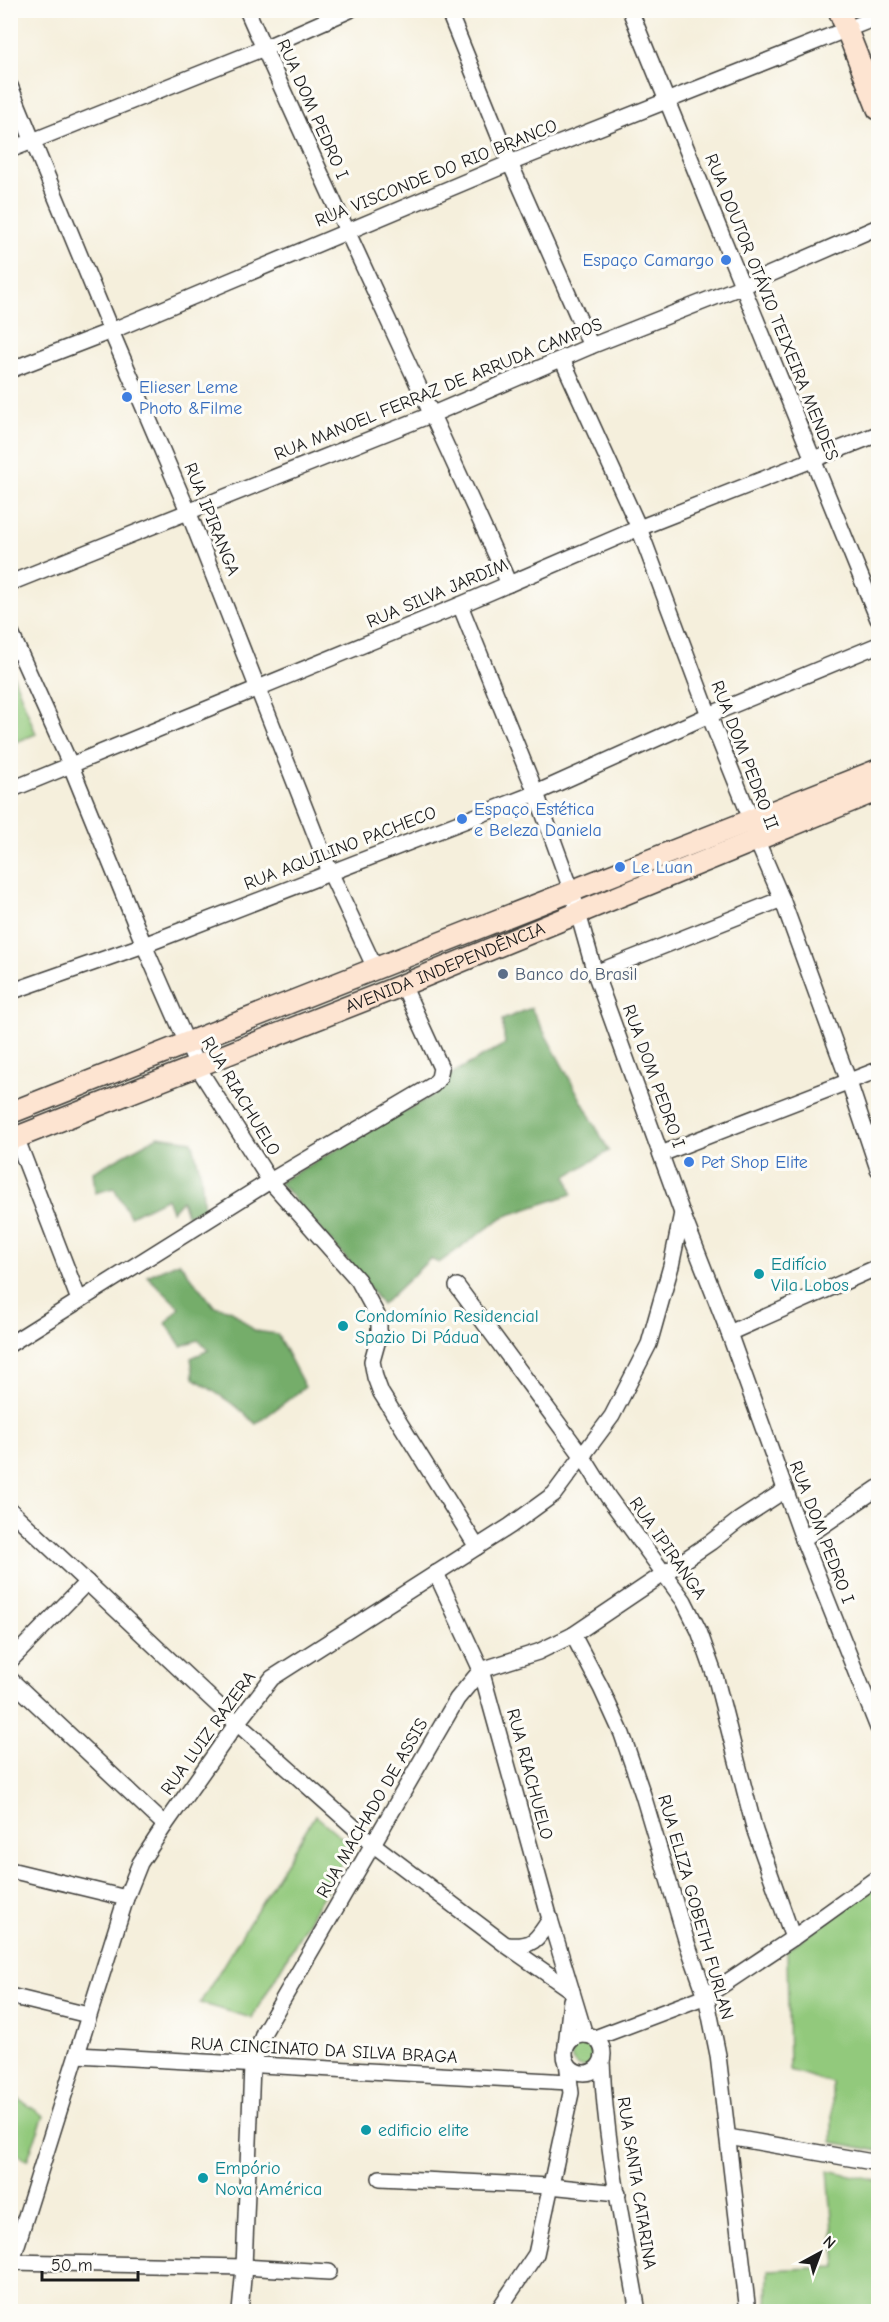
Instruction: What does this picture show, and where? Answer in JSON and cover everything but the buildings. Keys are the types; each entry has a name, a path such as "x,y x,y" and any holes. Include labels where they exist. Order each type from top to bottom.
{"main road":[{"path":"843,20 879,109"},
{"name":"AVENIDA INDEPENDÊNCIA","path":"13,1138 577,914 879,770"},
{"name":"AVENIDA INDEPENDÊNCIA","path":"10,1113 572,892 754,829 879,790"}],"street":[{"name":"RUA DOM PEDRO I","path":"247,10 509,584"},
{"path":"10,150 264,48 350,10"},
{"path":"448,10 510,163 591,346"},
{"name":"RUA DOUTOR OTÁVIO TEIXEIRA MENDES","path":"630,10 879,619"},
{"name":"RUA VISCONDE DO RIO BRANCO","path":"10,370 111,331 510,163 667,101 843,20 879,17"},
{"name":"RUA IPIRANGA","path":"10,86 188,511 330,872 375,968"},
{"name":"RUA MANOEL FERRAZ DE ARRUDA CAMPOS","path":"10,583 433,414 591,346 743,286 879,227"},
{"name":"RUA DOM PEDRO II","path":"562,359 639,528 709,715 782,899 879,1169"},
{"name":"RUA SILVA JARDIM","path":"10,790 460,605 639,528 879,434"},
{"name":"RUA DOM PEDRO I","path":"460,605 536,793 572,892 595,973 682,1213 729,1333 784,1490 879,1728"},
{"name":"RUA RIACHUELO","path":"10,631 71,766 144,945 197,1066 270,1181 358,1280 380,1325 372,1361 381,1393 477,1547"},
{"name":"RUA AQUILINO PACHECO","path":"10,992 144,945 536,793 709,715 879,645"},
{"path":"595,973 782,899"},
{"path":"10,1344 270,1181 427,1089 439,1078 441,1068 403,985"},
{"path":"661,1154 879,1070"},
{"path":"13,1138 79,1300"},
{"name":"RUA LUIZ RAZERA","path":"11,2264 88,2015 126,1898 140,1863 237,1723 272,1678 510,1526 554,1494 612,1416 649,1344 671,1266 682,1213"},
{"path":"671,1266 681,1258 698,1255"},
{"path":"729,1333 879,1267"},
{"name":"RUA IPIRANGA","path":"457,1286 583,1457 684,1602 699,1631 709,1660 755,1831 793,1938"},
{"path":"803,1539 879,1488"},
{"path":"481,1670 538,1652 573,1635 784,1490"},
{"path":"10,1510 237,1723 374,1845 506,1945 572,1991"},
{"name":"RUA RIACHUELO","path":"436,1573 481,1670 550,1919 572,1991 590,2036"},
{"path":"10,1661 87,1581"},
{"name":"RUA ELIZA GOBETH FURLAN","path":"573,1635 602,1688 622,1734 643,1795 687,1943 706,1996 718,2055 748,2312"},
{"name":"RUA MACHADO DE ASSIS","path":"240,2312 252,2066 264,2032 457,1699 481,1670"},
{"path":"10,1679 165,1826"},
{"path":"10,1870 126,1898"},
{"path":"497,2312 536,2254 570,2088 565,2057 566,2046 574,2037 590,2036 706,1996 793,1938 879,1876"},
{"path":"506,1945 524,1947 533,1941 550,1919"},
{"name":"RUA RIACHUELO","path":"566,2046 572,1991"},
{"path":"10,1996 88,2015"},
{"path":"570,2088 602,2061 602,2048 590,2036"},
{"name":"RUA CINCINATO DA SILVA BRAGA","path":"77,2055 570,2088"},
{"name":"RUA SANTA CATARINA","path":"602,2061 603,2086 618,2193 638,2312"},
{"path":"567,2062 579,2072 589,2072"},
{"path":"728,2137 879,2163"},
{"path":"380,2178 549,2186 618,2193"},
{"path":"11,2264 244,2266 328,2272"}],"green space":[{"path":"11,669 36,734 10,744"},
{"path":"531,1008 609,1151 567,1176 572,1194 503,1217 439,1263 430,1259 382,1305 358,1272 279,1182 430,1097 451,1074 505,1044 502,1020"},
{"path":"158,1136 192,1141 201,1175 204,1210 187,1215 182,1200 172,1211 167,1198 130,1216 114,1188 95,1193 93,1172"},
{"path":"179,1262 214,1306 231,1310 255,1331 277,1334 305,1387 256,1424 237,1407 194,1378 191,1358 209,1350 198,1340 181,1346 166,1323 180,1308 147,1276"},
{"path":"315,1815 352,1846 252,2018 200,2003"},
{"path":"878,1885 878,2151 832,2142 832,2083 789,2070 787,1950"},
{"path":"584,2041 593,2045 597,2054 593,2063 584,2067 575,2063 571,2054 575,2045"},
{"path":"10,2093 44,2116 27,2160 11,2148"},
{"path":"828,2170 878,2181 878,2311 767,2311 768,2270 836,2267"}],"place":[{"name":"Espaço Camargo","path":"726,260"},
{"name":"Elieser Leme Photo &Filme","path":"127,397"},
{"name":"Espaço Estética e Beleza Daniela","path":"462,819"},
{"name":"Le Luan","path":"620,867"},
{"name":"Banco do Brasil","path":"503,974"},
{"name":"Pet Shop Elite","path":"689,1162"},
{"name":"Edifício Vila Lobos","path":"759,1274"},
{"name":"Condomínio Residencial Spazio Di Pádua","path":"343,1326"},
{"name":"edificio elite","path":"366,2130"},
{"name":"Empório Nova América","path":"203,2178"}]}
